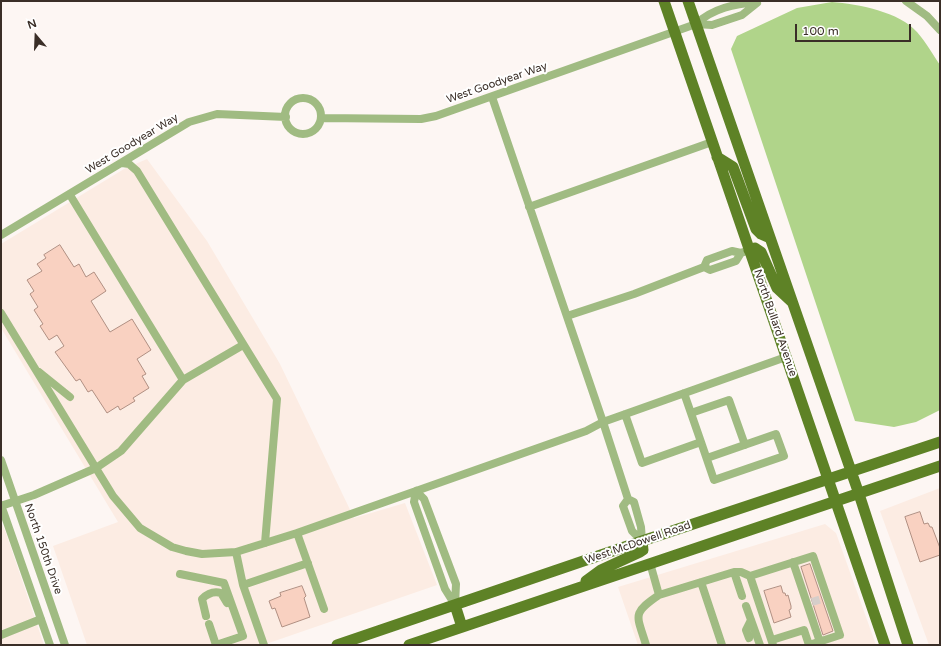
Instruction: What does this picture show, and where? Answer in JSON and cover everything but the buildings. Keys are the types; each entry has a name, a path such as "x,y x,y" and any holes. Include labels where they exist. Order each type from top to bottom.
{"main road":[{"name":"North Bullard Avenue","path":"664,1 717,157 745,252 786,357 837,501 885,645"},
{"path":"688,1 859,494 908,645"},
{"path":"717,157 733,167 756,229 761,234 770,238"},
{"path":"745,252 755,248 761,252 777,288 793,302"},
{"name":"West McDowell Road","path":"337,645 642,541 851,473 940,442"},
{"name":"West McDowell Road","path":"409,645 940,466"},
{"path":"580,587 601,570 643,550 642,541"},
{"path":"455,605 462,627"}],"street":[{"path":"906,1 927,16 940,30"},
{"path":"696,24 707,14 737,4 759,2"},
{"path":"696,24 712,25 742,15 759,2"},
{"name":"West Goodyear Way","path":"321,118 421,119 436,116 696,24"},
{"path":"492,97 628,499 634,502 641,527 642,541"},
{"path":"304,99 317,104 321,118 316,130 303,134 291,129 286,117 291,104 304,99"},
{"name":"West Goodyear Way","path":"1,235 70,195 189,122 217,114 286,117"},
{"path":"529,207 712,142"},
{"path":"122,163 129,164 137,171 277,399 265,543"},
{"path":"70,195 183,380"},
{"path":"567,316 634,294 704,267 707,260 732,251 745,252"},
{"path":"1,313 126,514 140,528 154,537 186,551 219,554 236,552 297,533 586,431 603,422 624,414 786,357"},
{"path":"50,645 1,506 34,496 96,468 122,451 183,380 243,345"},
{"path":"34,368 70,397"},
{"path":"684,393 714,480 784,456 776,434 707,458"},
{"path":"691,413 729,400 745,445"},
{"path":"624,414 642,463 701,442"},
{"name":"North 150th Drive","path":"1,460 65,645"},
{"path":"416,491 414,502 445,589 455,605"},
{"path":"416,491 424,499 456,584 455,605"},
{"path":"628,499 623,506 632,531 642,541"},
{"path":"297,533 324,609"},
{"path":"236,552 243,584 264,645"},
{"path":"646,645 637,617 640,608 659,595 734,572 741,572 750,576 813,556 824,598 840,635 809,645 804,630 773,643 750,576"},
{"path":"793,562 810,603 820,642"},
{"path":"243,584 308,563"},
{"path":"650,563 659,595"},
{"path":"734,572 742,596"},
{"path":"180,574 224,583 242,633 243,636 216,645 207,620 202,599 210,594 221,593 225,597 236,630 242,633"},
{"path":"702,582 722,645"},
{"path":"746,606 760,645"},
{"path":"1,635 41,619"},
{"path":"748,638 746,630 751,620"}],"shaded area":[{"path":"147,159 207,241 280,364 354,518 405,503 437,585 263,645 87,645 53,546 118,522 1,328 1,244 124,169"},
{"path":"940,488 940,645 929,645 880,511"},
{"path":"1,522 6,533 44,645 1,645"},
{"path":"825,524 836,533 876,645 638,645 618,587"}],"green space":[{"path":"832,2 878,10 900,19 910,25 917,32 940,65 940,410 916,422 894,427 855,421 731,49 737,36 797,8"}],"tunnel":[{"path":"812,602 822,599"}]}
